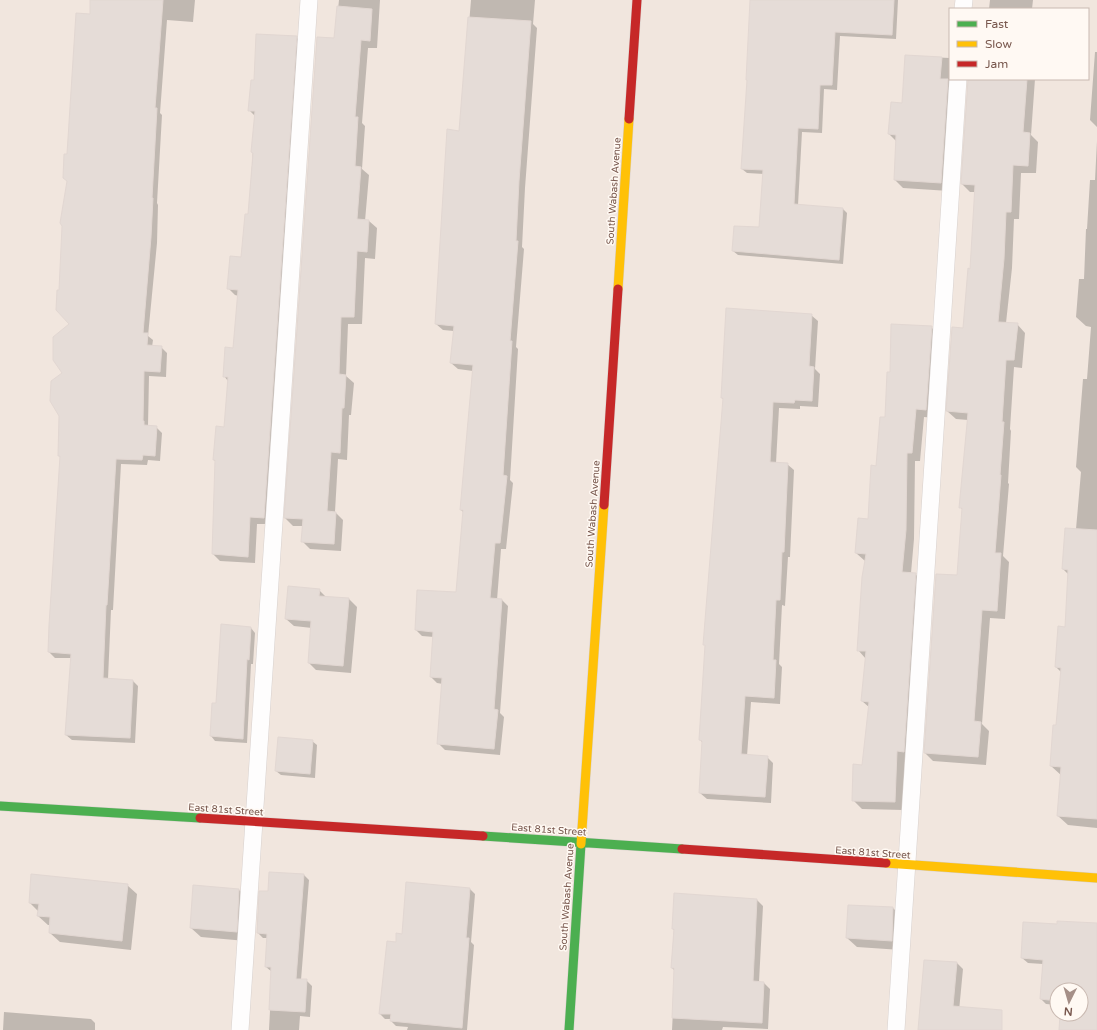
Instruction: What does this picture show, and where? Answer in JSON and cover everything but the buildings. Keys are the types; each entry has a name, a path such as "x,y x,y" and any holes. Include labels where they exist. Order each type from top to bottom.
{"street":[{"name":"South Wabash Avenue","path":"569,1030 637,0"},
{"name":"East 81st Street","path":"0,806 581,842 907,866 1097,878"}],"lane":[{"path":"240,1030 309,0"},
{"path":"896,1030 958,80"}],"shaded area":[{"path":"0,0 1097,0 1097,1030 0,1030"}],"traffic: fast":[{"path":"0,806 200,818"},
{"path":"483,836 682,849"},
{"path":"569,1030 581,844"}],"traffic: slow":[{"path":"618,289 629,119"},
{"path":"581,844 604,505"},
{"path":"886,863 1097,878"}],"traffic: jam":[{"path":"629,119 637,0"},
{"path":"604,505 618,289"},
{"path":"200,818 483,836"},
{"path":"682,849 886,863"}]}
